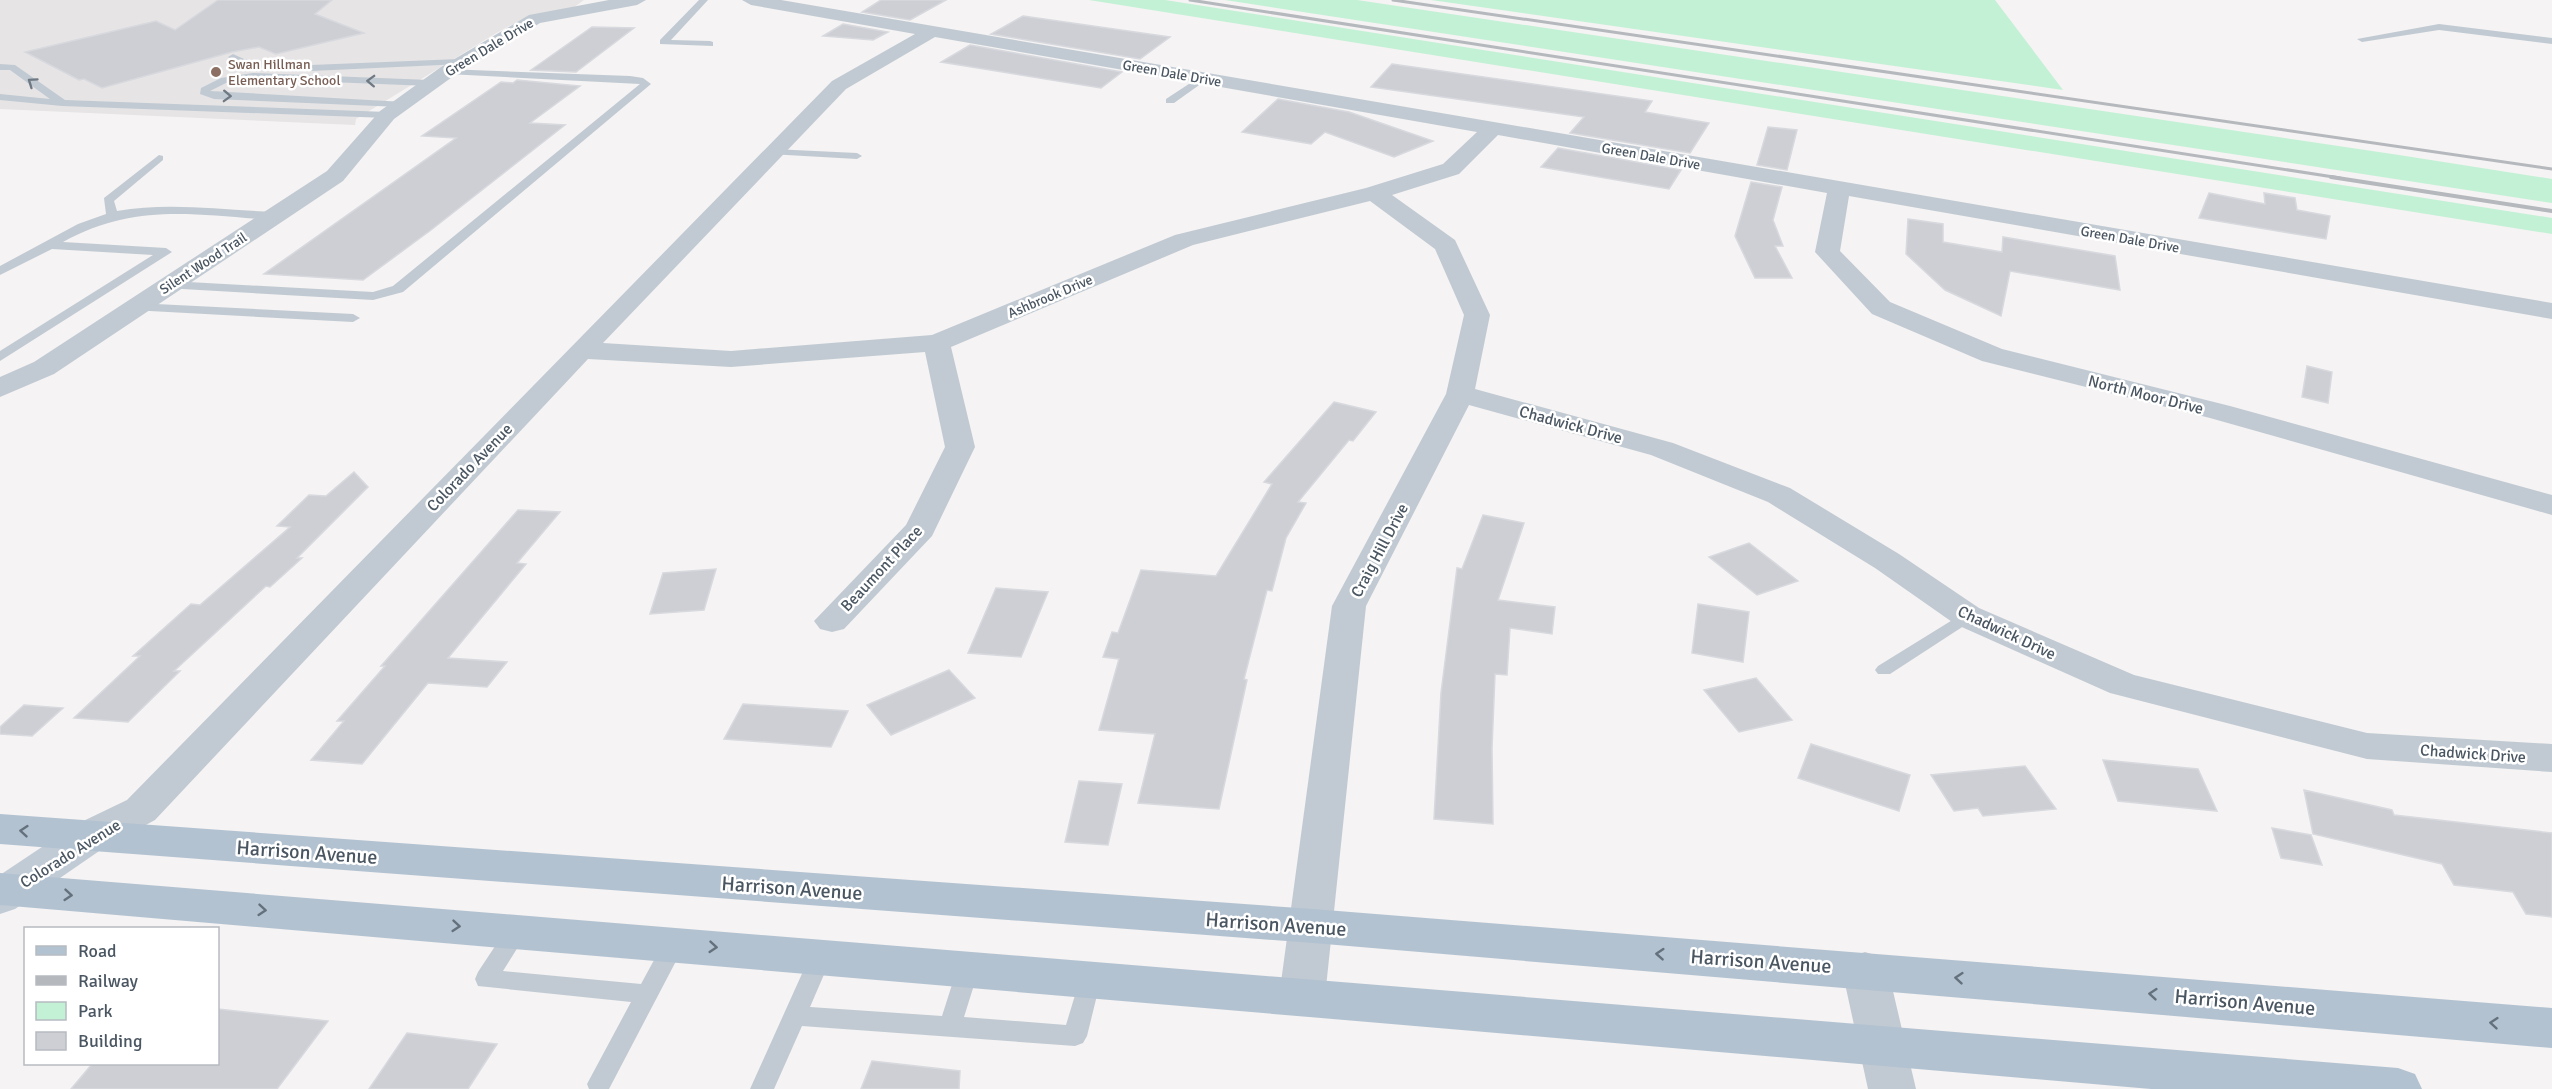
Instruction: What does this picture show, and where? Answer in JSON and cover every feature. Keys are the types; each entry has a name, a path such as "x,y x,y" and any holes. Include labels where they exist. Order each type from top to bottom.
{"main road":[{"name":"Harrison Avenue","path":"0,829 1312,926 2552,1028"},
{"path":"3,892 518,931 1302,997 1887,1067 2397,1089"}],"street":[{"name":"Green Dale Drive","path":"394,109 456,66 535,19 637,0"},
{"name":"Green Dale Drive","path":"750,0 2552,311"},
{"name":"Colorado Avenue","path":"3,892 90,836 141,810 581,350 839,85 933,31"},
{"name":"Silent Wood Trail","path":"0,388 44,368 335,176 394,109"},
{"name":"Ashbrook Drive","path":"581,350 731,359 937,343 1184,240 1374,193 1451,169 1492,129"},
{"name":"North Moor Drive","path":"1839,189 1827,252 1881,308 1992,355 2220,412 2550,503"},
{"name":"Craig Hill Drive","path":"1302,997 1349,606 1460,394 1477,315 1446,245 1374,193"},
{"name":"Beaumont Place","path":"831,621 920,529 960,447 937,343"},
{"name":"Chadwick Drive","path":"1460,394 1662,449 1779,495 1887,561 1967,616 2123,684 2367,746 2552,758"},
{"path":"1865,970 1887,1067"}],"lane":[{"path":"704,0 663,42 710,44"},
{"path":"2362,39 2439,27 2552,41"},
{"path":"170,285 373,296 390,292 407,281 646,84 640,80 630,79 456,66 323,68 254,65 233,57"},
{"path":"0,67 12,67 62,103"},
{"path":"310,78 323,68"},
{"path":"394,109 214,96 206,94 205,90 235,77 430,83"},
{"path":"1170,101 1204,78"},
{"path":"0,97 62,103 394,109"},
{"path":"773,152 857,156"},
{"path":"113,216 108,200 159,158"},
{"path":"0,271 72,231 113,216 159,212 274,216"},
{"path":"0,357 166,252 49,245"},
{"path":"136,308 353,318"},
{"path":"1884,670 1967,616"},
{"path":"518,931 486,979 647,994"},
{"path":"599,1084 674,944"},
{"path":"762,1089 822,956"},
{"path":"950,1026 968,969"},
{"path":"794,1016 1075,1036 1090,979"}],"shaded area":[{"name":"Swan Hillman Elementary School","path":"0,0 584,0 570,10 511,25 356,119 355,125 0,109"}],"green space":[{"path":"1089,0 1165,0 2552,218 2552,234"},
{"path":"1225,0 1357,0 2399,155 2552,179 2552,203"},
{"path":"1431,0 1995,0 2063,90"}],"building":[{"path":"218,0 332,0 315,14 364,33 276,54 259,47 232,52 102,88 84,79 79,80 25,52 156,21 175,30"},
{"path":"881,0 946,0 910,20 862,12"},
{"path":"1023,16 1170,37 1140,59 991,34"},
{"path":"843,24 888,32 873,40 823,36"},
{"path":"592,27 634,28 576,72 531,70"},
{"path":"970,45 1122,72 1101,88 941,62"},
{"path":"1392,64 1652,101 1645,112 1709,123 1690,153 1570,133 1584,117 1371,87"},
{"path":"517,80 580,86 530,123 565,125 431,230 363,280 264,274 456,138 422,136 501,82 513,83"},
{"path":"1278,99 1349,112 1433,141 1394,157 1325,132 1311,144 1242,132"},
{"path":"1768,127 1797,130 1787,170 1757,165"},
{"path":"1558,148 1681,170 1669,189 1541,167"},
{"path":"1751,182 1782,187 1773,220 1783,246 1775,246 1792,278 1755,278 1735,236"},
{"path":"2209,193 2265,204 2264,193 2295,198 2297,210 2330,216 2326,239 2199,218"},
{"path":"1908,219 1943,224 1943,242 2002,252 2003,237 2115,256 2120,290 2010,271 2001,316 1945,290 1906,254"},
{"path":"2307,366 2332,372 2328,403 2302,397"},
{"path":"1334,402 1376,412 1353,441 1349,440 1298,502 1306,503 1286,538 1272,591 1267,590 1244,679 1247,680 1219,809 1138,803 1155,734 1099,730 1119,659 1103,657 1112,632 1118,633 1141,570 1216,576 1272,484 1264,482"},
{"path":"354,472 368,487 297,558 302,558 270,587 266,586 174,671 180,671 128,722 74,718 140,656 133,656 191,604 200,605 290,527 277,526 309,495 326,496"},
{"path":"518,510 560,512 517,563 526,564 448,658 507,662 487,687 428,683 362,764 311,760 344,721 337,721 385,666 381,666"},
{"path":"1483,515 1524,523 1498,600 1555,607 1552,634 1510,628 1507,675 1495,674 1492,748 1493,824 1434,819 1441,693 1457,568 1462,569"},
{"path":"1749,543 1798,581 1757,595 1709,557"},
{"path":"716,569 704,610 650,614 663,573"},
{"path":"996,588 1048,592 1021,657 968,653"},
{"path":"1698,604 1749,612 1743,662 1692,653"},
{"path":"949,670 975,698 891,735 867,705"},
{"path":"1756,678 1792,720 1739,732 1704,690"},
{"path":"743,704 848,711 831,747 724,739"},
{"path":"24,705 63,708 32,736 0,734 0,727"},
{"path":"1811,744 1910,775 1899,811 1798,778"},
{"path":"2103,760 2198,769 2217,811 2118,801"},
{"path":"2025,766 2056,809 1983,816 1978,808 1954,811 1931,775"},
{"path":"1079,781 1122,784 1108,845 1065,842"},
{"path":"2304,790 2392,810 2394,815 2552,833 2552,917 2526,914 2513,892 2454,885 2442,864 2313,834"},
{"path":"2272,828 2311,835 2322,865 2281,858"},
{"path":"219,1009 328,1021 277,1089 71,1089 91,1065 219,1065"},
{"path":"407,1033 497,1044 468,1089 369,1089"},
{"path":"872,1061 960,1071 959,1089 861,1089"}],"railway":[{"path":"1190,0 2340,178"},
{"path":"1393,0 2552,169"},
{"path":"2331,177 2552,211"}],"place":[{"name":"Swan Hillman Elementary School","path":"216,72"}]}
